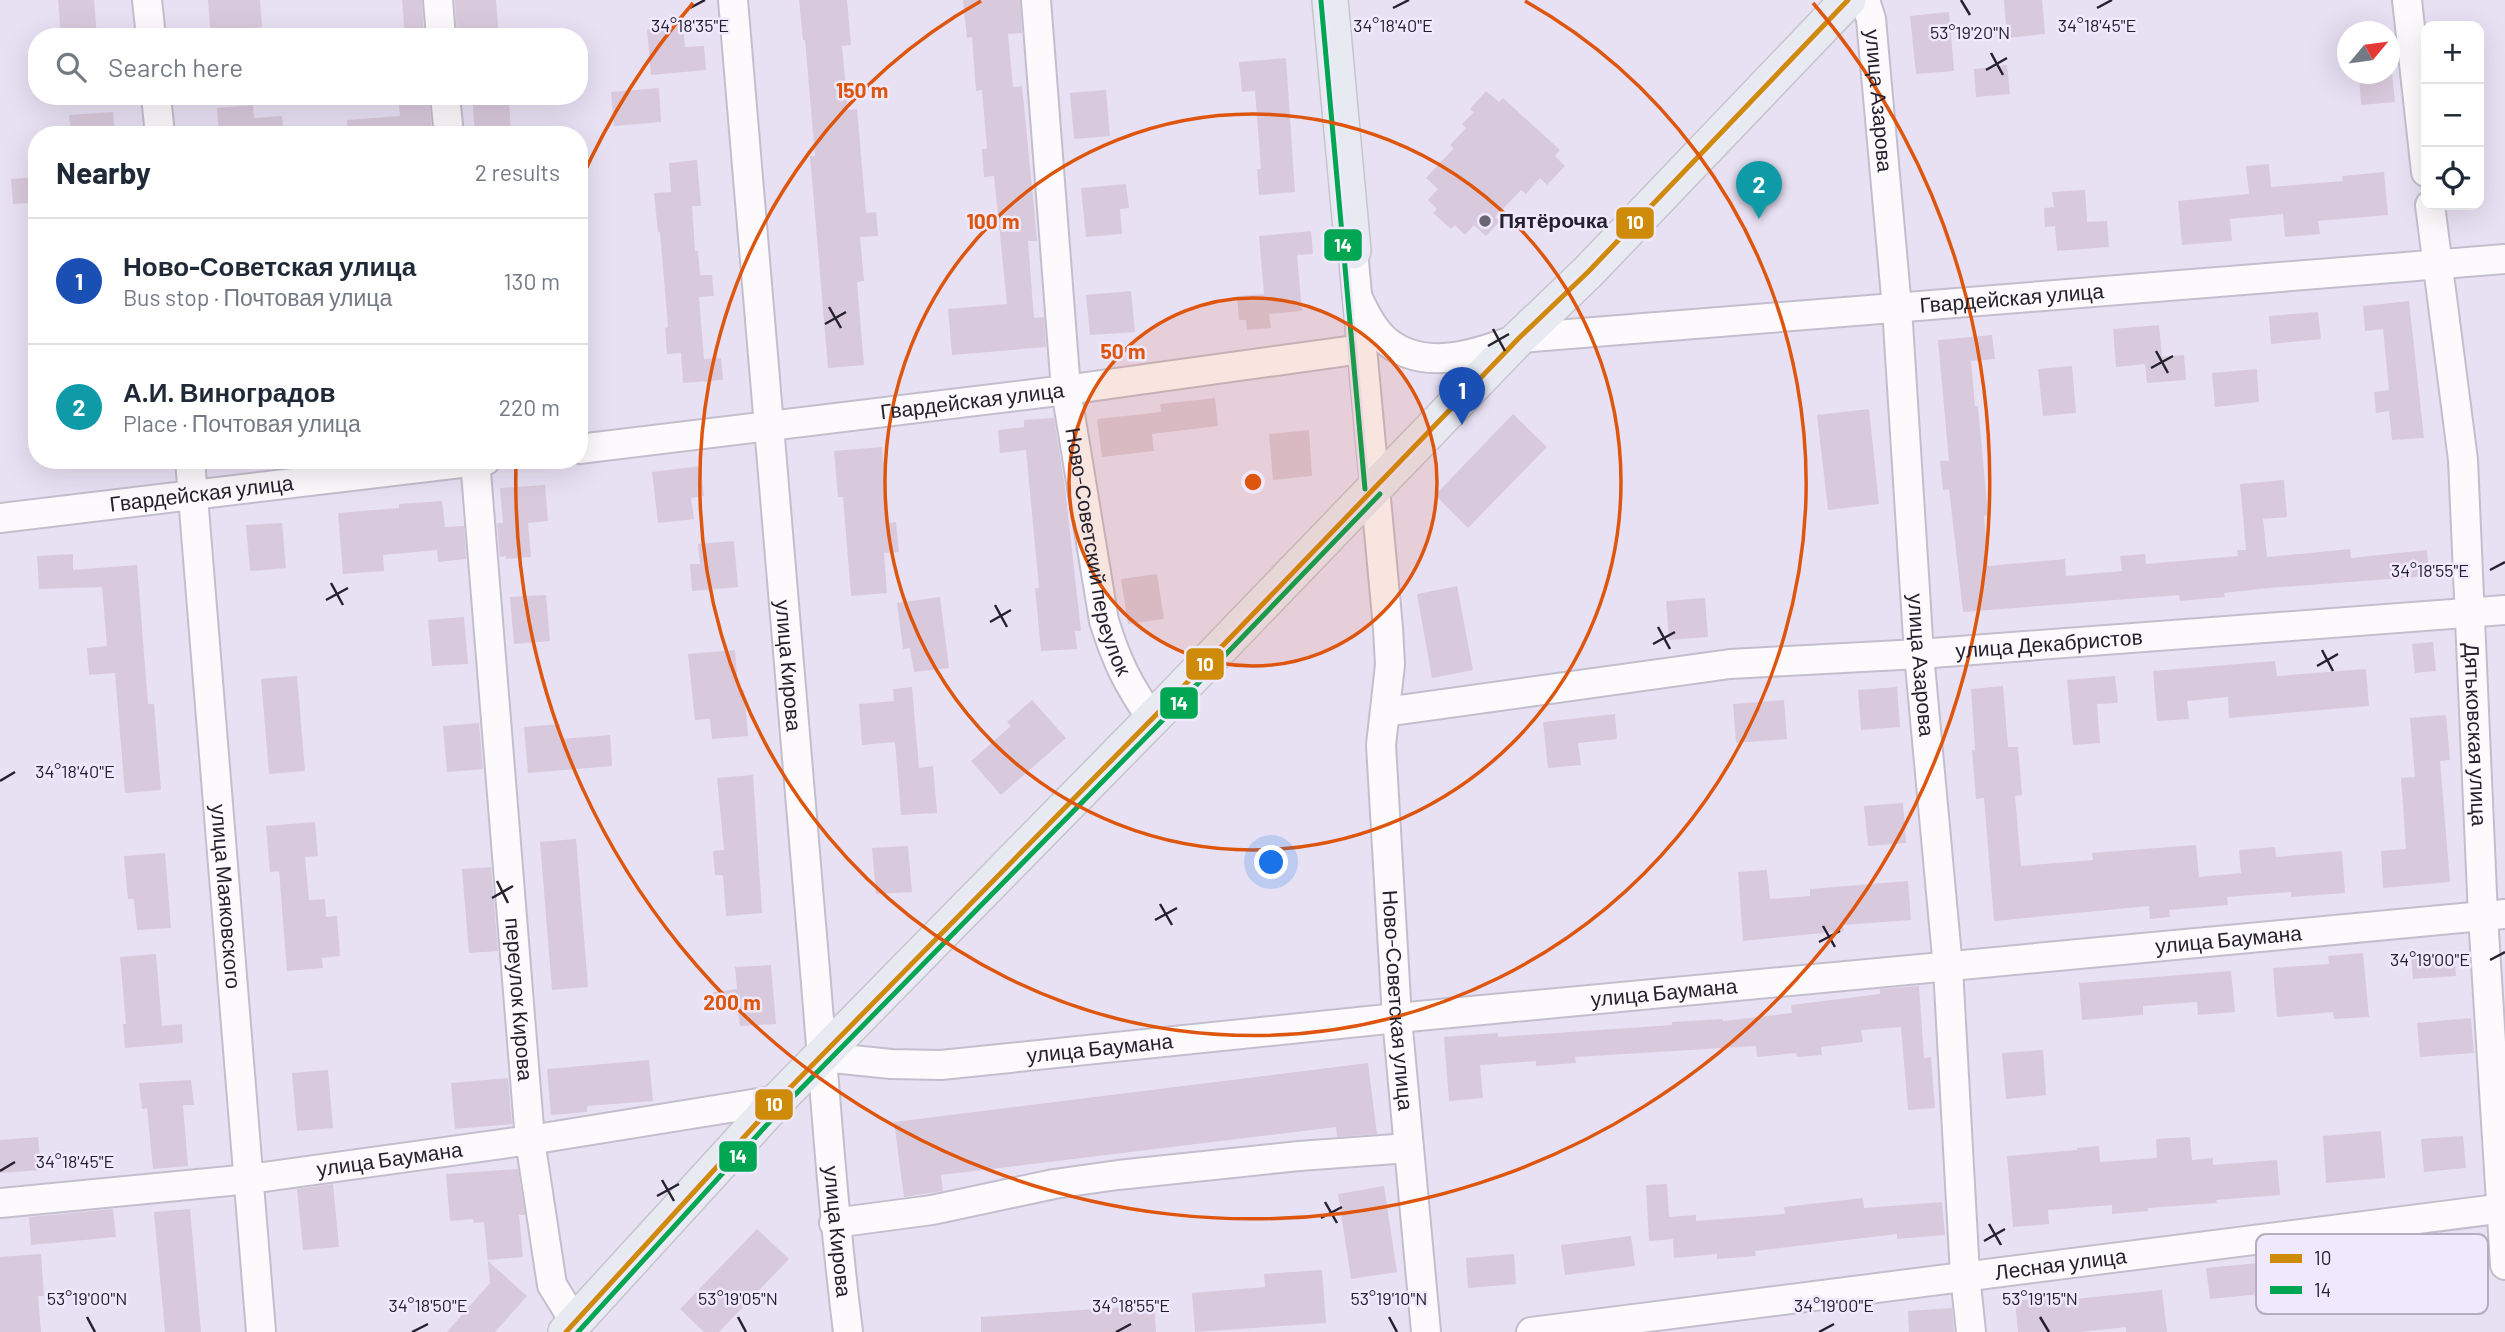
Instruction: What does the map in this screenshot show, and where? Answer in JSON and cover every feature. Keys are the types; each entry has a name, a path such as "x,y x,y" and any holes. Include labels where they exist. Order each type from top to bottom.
{"main road":[{"name":"Ново-Советская улица","path":"1330,0 1353,251"},
{"path":"570,1327 778,1100 1152,719 1519,338 1588,272 1848,0"}],"street":[{"path":"147,0 150,28"},
{"path":"438,0 440,28"},
{"name":"улица Кирова","path":"733,0 766,428 823,1057 834,1223 848,1332"},
{"name":"Ново-Советский переулок","path":"1036,0 1066,390 1104,621 1128,684 1152,719"},
{"name":"улица Азарова","path":"1865,0 1871,19 1896,308 1919,654 1948,968 1965,1275 1971,1332"},
{"path":"2407,0 2423,147"},
{"path":"157,105 159,126"},
{"path":"446,105 448,126"},
{"name":"Дятьковская улица","path":"2431,210 2463,460 2471,613 2494,915 2505,1265"},
{"name":"Ново-Советская улица","path":"1353,251 1388,628 1390,665 1381,744 1397,1018 1426,1332"},
{"name":"Гвардейская улица","path":"1357,296 1369,321 1384,339 1401,350 1418,356 1438,358 1479,353 1519,338 2505,260"},
{"name":"Гвардейская улица","path":"588,448 1066,390 1362,349"},
{"name":"улица Маяковского","path":"191,469 261,1332"},
{"name":"Гвардейская улица","path":"0,518 412,469"},
{"name":"переулок Кирова","path":"480,469 530,1140 552,1285 570,1327"},
{"name":"улица Декабристов","path":"1385,712 1730,664 1919,654 2505,611"},
{"name":"улица Баумана","path":"823,1057 891,1064 940,1065 1397,1018 2494,915"},
{"name":"улица Баумана","path":"0,1203 250,1179 530,1140 778,1100"},
{"path":"834,1223 932,1210 1054,1184 1118,1175 1299,1156 1409,1148"},
{"name":"Лесная улица","path":"2294,1234 2503,1208"},
{"name":"Лесная улица","path":"1531,1332 2256,1239"}],"building":[{"path":"58,0 94,0 96,28 60,28"},
{"path":"208,0 260,0 262,27 210,28"},
{"path":"402,0 422,0 424,28 404,28"},
{"path":"455,0 496,0 498,28 457,28"},
{"path":"799,0 847,0 851,45 842,46 848,110 857,109 866,213 876,212 878,236 860,237 864,281 857,282 864,365 828,368 810,156 815,156"},
{"path":"963,0 1020,0 1022,33 1008,34 1013,87 1022,86 1034,207 1037,241 1028,241 1034,318 1044,317 1046,347 952,355 948,309 1007,304 994,176 984,177 982,149 987,149 982,90 976,91 972,37 967,38"},
{"path":"2004,0 2042,0 2045,34 2007,38"},
{"path":"1949,12 1954,71 1916,74 1910,16"},
{"path":"683,26 685,47 704,46 706,70 651,75 647,29"},
{"path":"1286,58 1295,192 1259,195 1257,169 1261,169 1255,91 1242,92 1239,62"},
{"path":"2007,65 2010,94 1976,97 1974,69"},
{"path":"2360,84 2393,84 2395,102 2361,105"},
{"path":"659,88 661,122 614,126 611,92"},
{"path":"1106,90 1110,136 1074,139 1070,93"},
{"path":"1486,91 1499,102 1503,98 1560,150 1555,156 1565,166 1547,185 1540,178 1526,194 1521,190 1495,217 1500,221 1486,236 1474,225 1465,235 1455,225 1451,229 1433,213 1437,209 1428,200 1438,189 1426,178 1454,148 1450,145 1466,128 1462,124 1474,112 1470,109"},
{"path":"253,105 254,118 282,116 283,126 218,126 217,108"},
{"path":"399,105 430,105 431,126 347,126 347,120 400,116"},
{"path":"473,105 509,105 510,126 474,126"},
{"path":"113,112 114,126 70,126 69,115"},
{"path":"697,160 701,206 692,206 695,251 698,251 700,275 712,275 714,296 699,297 704,359 721,358 723,380 683,383 681,353 667,354 665,328 668,327 654,193 671,192 669,163"},
{"path":"2269,164 2271,187 2343,181 2342,176 2384,172 2388,215 2318,221 2320,234 2285,237 2283,214 2230,219 2232,241 2182,245 2178,201 2249,194 2246,166"},
{"path":"28,178 28,203 13,204 11,179"},
{"path":"1126,184 1129,208 1120,209 1122,234 1086,237 1081,188"},
{"path":"2085,190 2087,222 2107,221 2109,247 2057,251 2055,226 2045,227 2044,208 2054,207 2052,192"},
{"path":"1311,231 1313,254 1297,255 1302,311 1269,314 1271,328 1247,330 1246,320 1239,320 1237,296 1264,294 1259,236"},
{"path":"1131,291 1135,332 1090,335 1086,295"},
{"path":"2409,301 2424,438 2392,440 2389,411 2376,413 2374,392 2389,390 2383,329 2365,331 2363,306"},
{"path":"2318,312 2321,339 2271,344 2269,316"},
{"path":"2159,325 2162,357 2184,355 2186,380 2147,383 2145,364 2116,367 2113,329"},
{"path":"1992,335 1995,359 1971,361 1988,515 1984,516 1988,566 2065,559 2066,576 2122,571 2120,556 2145,554 2146,564 2238,556 2237,550 2246,550 2240,484 2284,480 2287,517 2263,519 2267,557 2350,549 2351,558 2427,550 2429,576 2269,588 2224,593 2225,597 2180,601 2179,595 1963,612 1949,489 1943,490 1940,461 1949,461 1938,340"},
{"path":"2072,366 2076,413 2043,416 2038,369"},
{"path":"2257,369 2259,402 2215,407 2212,373"},
{"path":"1215,398 1218,426 1152,434 1154,451 1102,457 1097,419 1161,412 1160,404"},
{"path":"1869,409 1879,504 1828,510 1817,415"},
{"path":"1513,414 1547,447 1468,528 1435,495"},
{"path":"1054,418 1065,488 1081,631 1075,631 1077,649 1041,651 1035,588 1039,588 1026,450 1000,453 998,430 1024,427 1024,420"},
{"path":"1309,430 1312,476 1273,480 1269,434"},
{"path":"882,447 889,523 896,522 899,552 884,553 887,593 851,596 843,497 838,497 834,451"},
{"path":"701,466 704,496 691,498 694,519 658,523 652,472"},
{"path":"545,485 548,521 528,523 531,557 500,557 497,523 503,523 500,488"},
{"path":"442,501 445,527 464,526 466,559 438,562 437,550 383,555 384,571 343,574 338,513"},
{"path":"282,523 286,568 250,571 246,525"},
{"path":"734,541 738,587 692,591 690,564 700,564 698,544"},
{"path":"73,554 73,570 137,565 148,704 154,704 161,790 125,793 115,673 89,675 87,648 107,646 102,587 39,589 37,556"},
{"path":"1157,574 1164,619 1128,624 1121,579"},
{"path":"1457,586 1473,670 1432,678 1417,594"},
{"path":"546,595 550,641 514,644 510,597"},
{"path":"940,597 949,668 914,672 910,648 903,649 897,603"},
{"path":"1705,598 1708,637 1669,640 1666,601"},
{"path":"464,617 468,664 432,666 428,620"},
{"path":"2433,642 2436,671 2415,673 2412,644"},
{"path":"735,650 738,690 744,690 748,736 712,739 710,719 695,720 688,654"},
{"path":"2275,661 2277,676 2366,669 2369,706 2229,718 2228,697 2187,701 2189,719 2157,721 2153,671"},
{"path":"297,676 305,771 269,774 261,679"},
{"path":"2115,676 2118,703 2097,704 2100,743 2073,745 2067,680"},
{"path":"2003,686 2008,747 2018,747 2022,795 2015,796 2021,866 2093,860 2092,853 2196,845 2199,877 2241,873 2239,850 2275,847 2276,857 2342,851 2345,893 2291,897 2291,892 2227,897 2228,905 2169,910 2170,917 2150,919 2149,906 1994,921 1984,798 1976,799 1971,689"},
{"path":"912,687 919,768 933,766 937,813 901,815 895,742 862,745 859,704 894,701 893,689"},
{"path":"1897,687 1900,727 1861,730 1858,690"},
{"path":"1032,700 1066,738 1001,795 971,761 1011,726 1007,722"},
{"path":"1784,700 1787,739 1736,743 1733,704"},
{"path":"1615,714 1617,739 1578,743 1581,765 1548,768 1543,722"},
{"path":"2446,715 2450,760 2440,761 2450,882 2383,888 2381,851 2406,849 2401,778 2415,777 2410,718"},
{"path":"479,723 483,769 447,772 443,726"},
{"path":"560,724 561,739 610,735 612,766 528,773 524,727"},
{"path":"753,775 762,913 726,916 723,875 715,875 713,851 724,850 717,778"},
{"path":"1903,803 1906,843 1868,846 1864,806"},
{"path":"315,822 318,856 305,857 309,900 325,899 326,917 337,916 340,956 322,958 323,968 287,971 279,871 270,872 266,826"},
{"path":"576,839 588,987 552,990 540,842"},
{"path":"908,846 912,892 876,894 872,848"},
{"path":"165,853 171,928 137,930 134,899 128,899 124,856"},
{"path":"491,867 498,951 469,953 462,869"},
{"path":"1767,870 1770,899 1810,896 1810,889 1908,881 1911,920 1843,925 1844,931 1743,941 1738,872"},
{"path":"2454,952 2456,976 2413,979 2411,955"},
{"path":"2363,953 2369,1017 2334,1019 2333,1012 2277,1017 2273,968 2329,964 2328,956"},
{"path":"156,954 162,1026 182,1024 183,1043 125,1048 123,1024 126,1024 120,957"},
{"path":"771,965 776,1024 740,1026 738,1010 715,1012 713,992 737,989 735,967"},
{"path":"2231,971 2235,1012 2198,1015 2197,1002 2143,1006 2143,1015 2082,1020 2079,983"},
{"path":"1919,986 1924,1058 1931,1057 1935,1108 1908,1110 1901,1027 1861,1030 1863,1042 1821,1047 1822,1055 1797,1057 1796,1053 1757,1057 1756,1046 1575,1057 1576,1063 1536,1066 1536,1061 1480,1065 1483,1098 1449,1101 1444,1037 1498,1033 1498,1037 1672,1025 1672,1022 1723,1021 1792,1013 1791,1005 1880,994 1880,989"},
{"path":"2471,1018 2474,1053 2420,1057 2417,1023"},
{"path":"2043,1050 2046,1095 2006,1099 2002,1053"},
{"path":"649,1060 653,1101 587,1106 587,1112 551,1115 547,1069"},
{"path":"1368,1063 1377,1134 1337,1137 1336,1127 941,1175 943,1191 904,1197 894,1122"},
{"path":"328,1070 333,1128 297,1131 292,1073"},
{"path":"508,1078 512,1124 455,1129 451,1083"},
{"path":"191,1080 194,1105 183,1105 188,1166 153,1169 147,1108 142,1109 139,1083"},
{"path":"2381,1131 2385,1178 2326,1183 2323,1136"},
{"path":"2463,1136 2466,1168 2424,1172 2421,1139"},
{"path":"38,1137 41,1170 0,1173 0,1140"},
{"path":"2190,1137 2192,1160 2213,1158 2213,1165 2277,1160 2280,1195 2216,1200 2217,1203 2148,1208 2148,1211 2112,1214 2112,1205 2048,1210 2049,1224 2013,1227 2007,1156 2099,1146 2100,1162 2157,1158 2156,1139"},
{"path":"518,1169 525,1215 519,1215 523,1257 488,1260 484,1222 474,1223 473,1219 450,1221 446,1174"},
{"path":"333,1184 339,1247 303,1250 297,1189"},
{"path":"1667,1184 1669,1217 1696,1215 1696,1221 1785,1214 1784,1207 1863,1198 1864,1208 1942,1202 1945,1235 1897,1239 1897,1234 1755,1251 1756,1256 1717,1259 1717,1254 1674,1258 1673,1239 1649,1241 1646,1185"},
{"path":"1384,1186 1397,1272 1351,1279 1338,1194"},
{"path":"113,1209 116,1237 31,1245 29,1217"},
{"path":"190,1209 201,1332 165,1332 154,1212"},
{"path":"757,1229 789,1259 719,1332 704,1332 680,1309"},
{"path":"1631,1236 1635,1266 1565,1275 1561,1245"},
{"path":"41,1254 44,1296 38,1296 41,1332 0,1332 0,1257"},
{"path":"1514,1254 1516,1284 1468,1288 1466,1258"},
{"path":"488,1261 527,1296 495,1332 447,1332 490,1283"},
{"path":"2256,1263 2256,1294 2210,1299 2206,1268"},
{"path":"1322,1270 1326,1323 1195,1332 1192,1293 1265,1287 1264,1274"},
{"path":"2162,1290 2167,1332 2126,1332 2126,1327 2081,1332 2018,1332 2015,1301 2055,1296 2055,1301"},
{"path":"1154,1305 1156,1332 981,1332 981,1317"},
{"path":"1952,1308 1954,1332 1909,1332 1908,1311"}],"transit line":[{"name":"10","path":"566,1332 778,1100 1152,719 1519,338 1588,272 1848,0"},
{"name":"14","path":"1321,1 1365,489"},
{"name":"14","path":"578,1332 784,1106 1158,725 1380,494"}],"place":[{"name":"А.И. Виноградов","path":"1759,219"},
{"name":"Пятёрочка","path":"1485,221"},
{"name":"Ново-Советская улица","path":"1462,425"}]}
